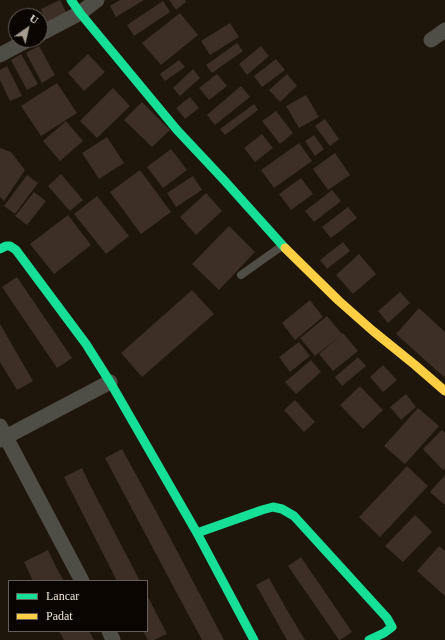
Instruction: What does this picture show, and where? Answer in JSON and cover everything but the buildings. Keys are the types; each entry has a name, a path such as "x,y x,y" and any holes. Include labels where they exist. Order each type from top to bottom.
{"street":[{"path":"71,0 80,13 177,130 283,246 373,332 445,391"},
{"path":"48,30 80,13 97,0"},
{"path":"431,40 445,30"},
{"path":"0,55 13,48"},
{"path":"0,249 10,246 16,250 86,344 110,382 197,533 254,640"},
{"path":"81,580 2,434 110,382"},
{"path":"197,533 272,507 282,509 294,516 387,618 392,627 384,633 369,640"}],"lane":[{"path":"241,275 283,246"}],"traffic: fast":[{"path":"71,0 80,13 177,130 285,248"},
{"path":"0,249 10,246 16,250 86,344 110,382 197,533 254,640"},
{"path":"197,533 273,507 282,509 294,516 387,618 392,627 384,633 369,640"}],"traffic: slow":[{"path":"285,248 339,301 445,391"}]}
